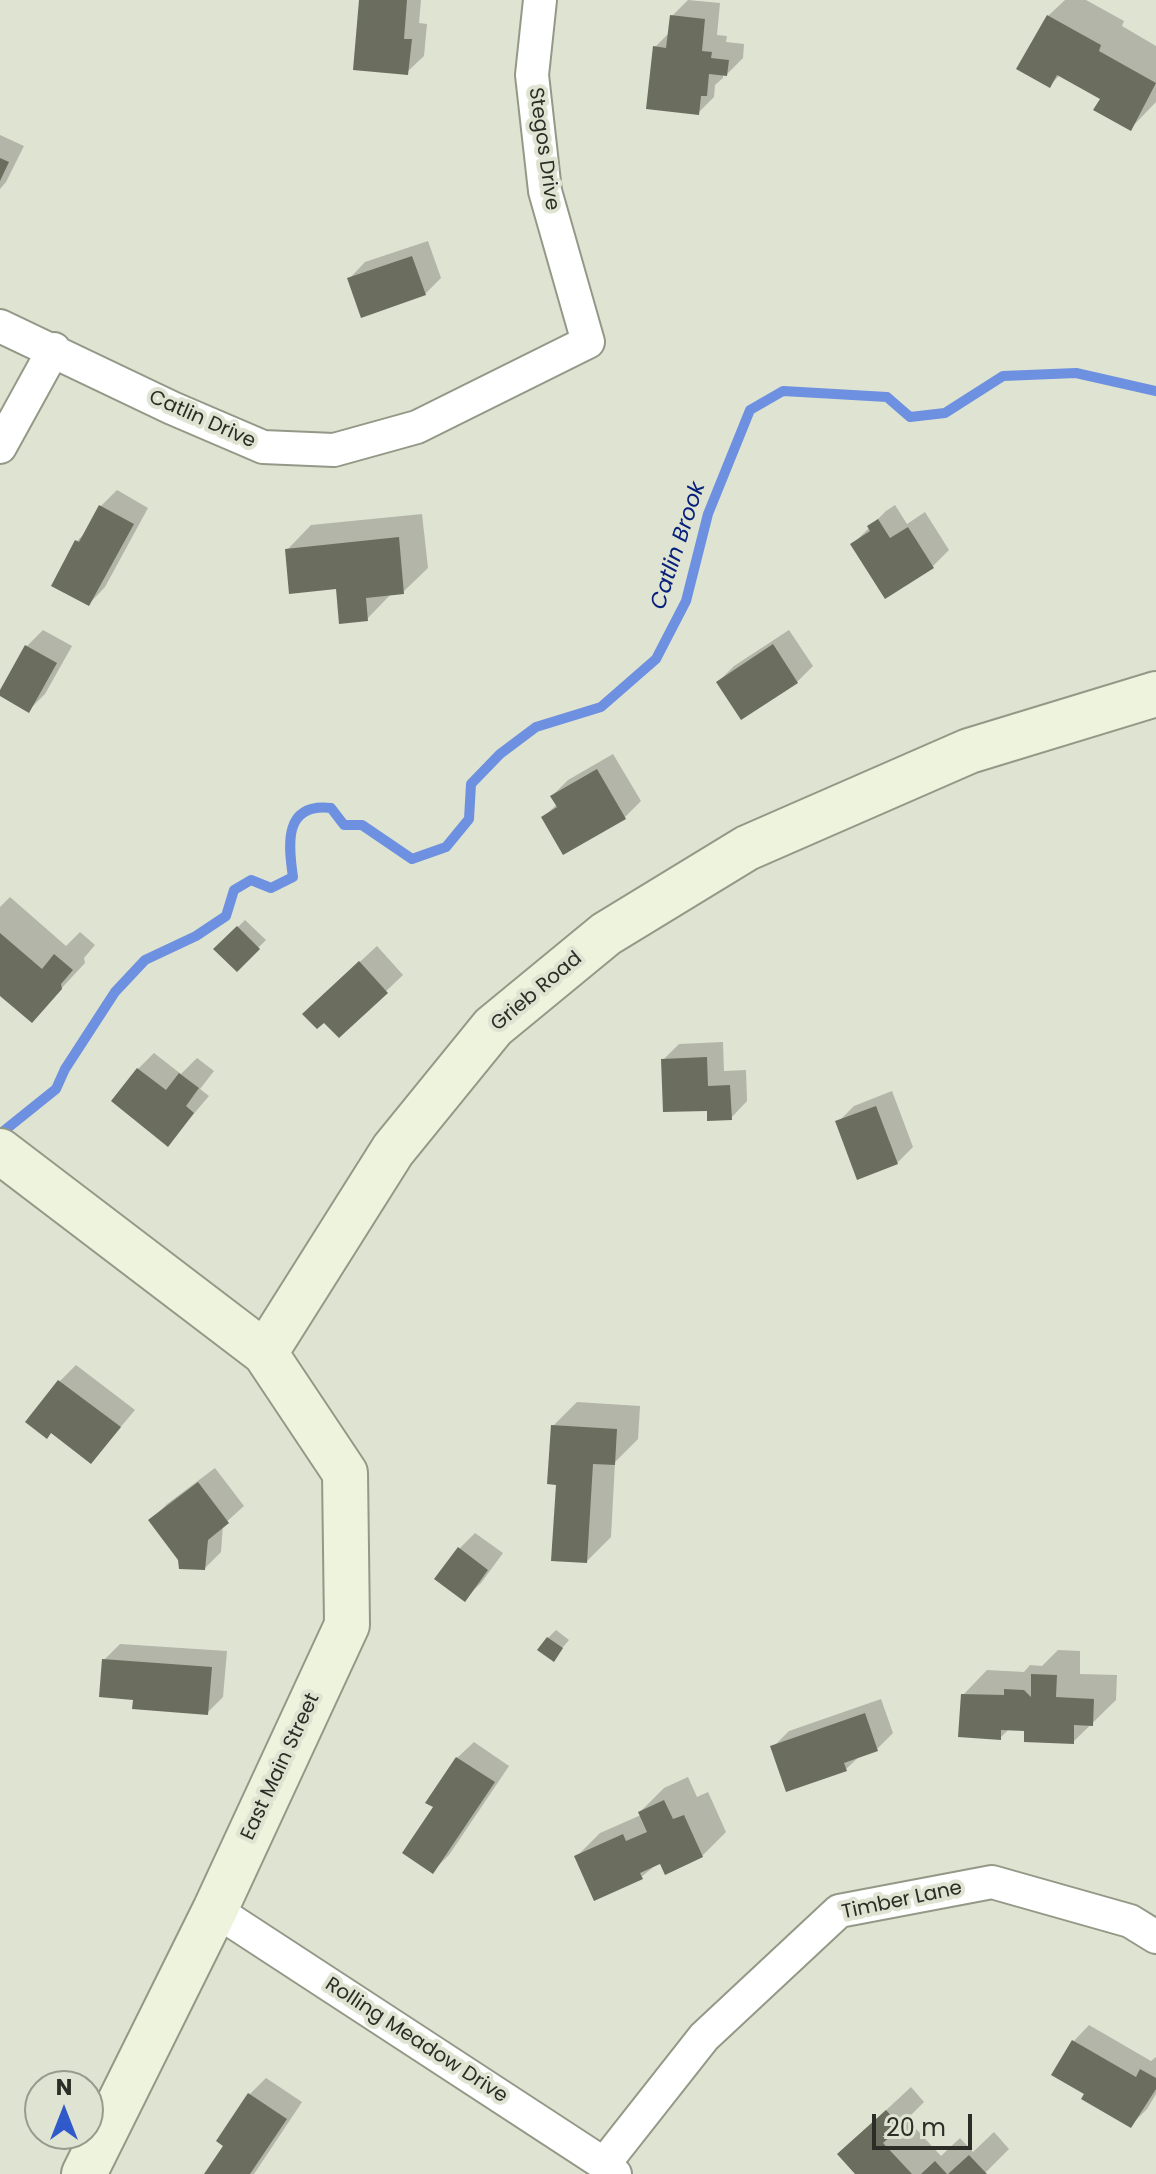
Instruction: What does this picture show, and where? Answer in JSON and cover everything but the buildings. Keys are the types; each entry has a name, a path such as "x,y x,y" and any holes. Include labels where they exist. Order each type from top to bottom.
{"main road":[{"name":"Grieb Road","path":"265,1353 393,1150 483,1039 493,1027 606,934 747,848 969,751 1156,694"},
{"path":"8,1157 265,1353"},
{"name":"East Main Street","path":"84,2174 215,1910 347,1625 345,1473 265,1353"}],"street":[{"name":"Stegos Drive","path":"540,0 532,75 545,191 588,342"},
{"name":"Catlin Drive","path":"0,326 54,349 172,408 263,447 334,450 417,427 588,342"},
{"path":"0,447 54,349"},
{"name":"Timber Lane","path":"610,2169 704,2037 839,1911 992,1882 1130,1921 1156,1937"},
{"name":"Rolling Meadow Drive","path":"215,1910 610,2169"}],"waterway":[{"name":"Catlin Brook","path":"0,1134 56,1089 65,1069 115,992 145,960 196,936 226,916 234,890 251,880 271,888 293,877 290,851 292,828 305,812 331,808 344,825 362,825 412,859 446,847 469,819 471,784 500,754 536,727 601,707 656,659 686,601 708,514 750,410 783,391 887,397 910,417 945,413 1003,376 1076,373 1156,391"}]}
